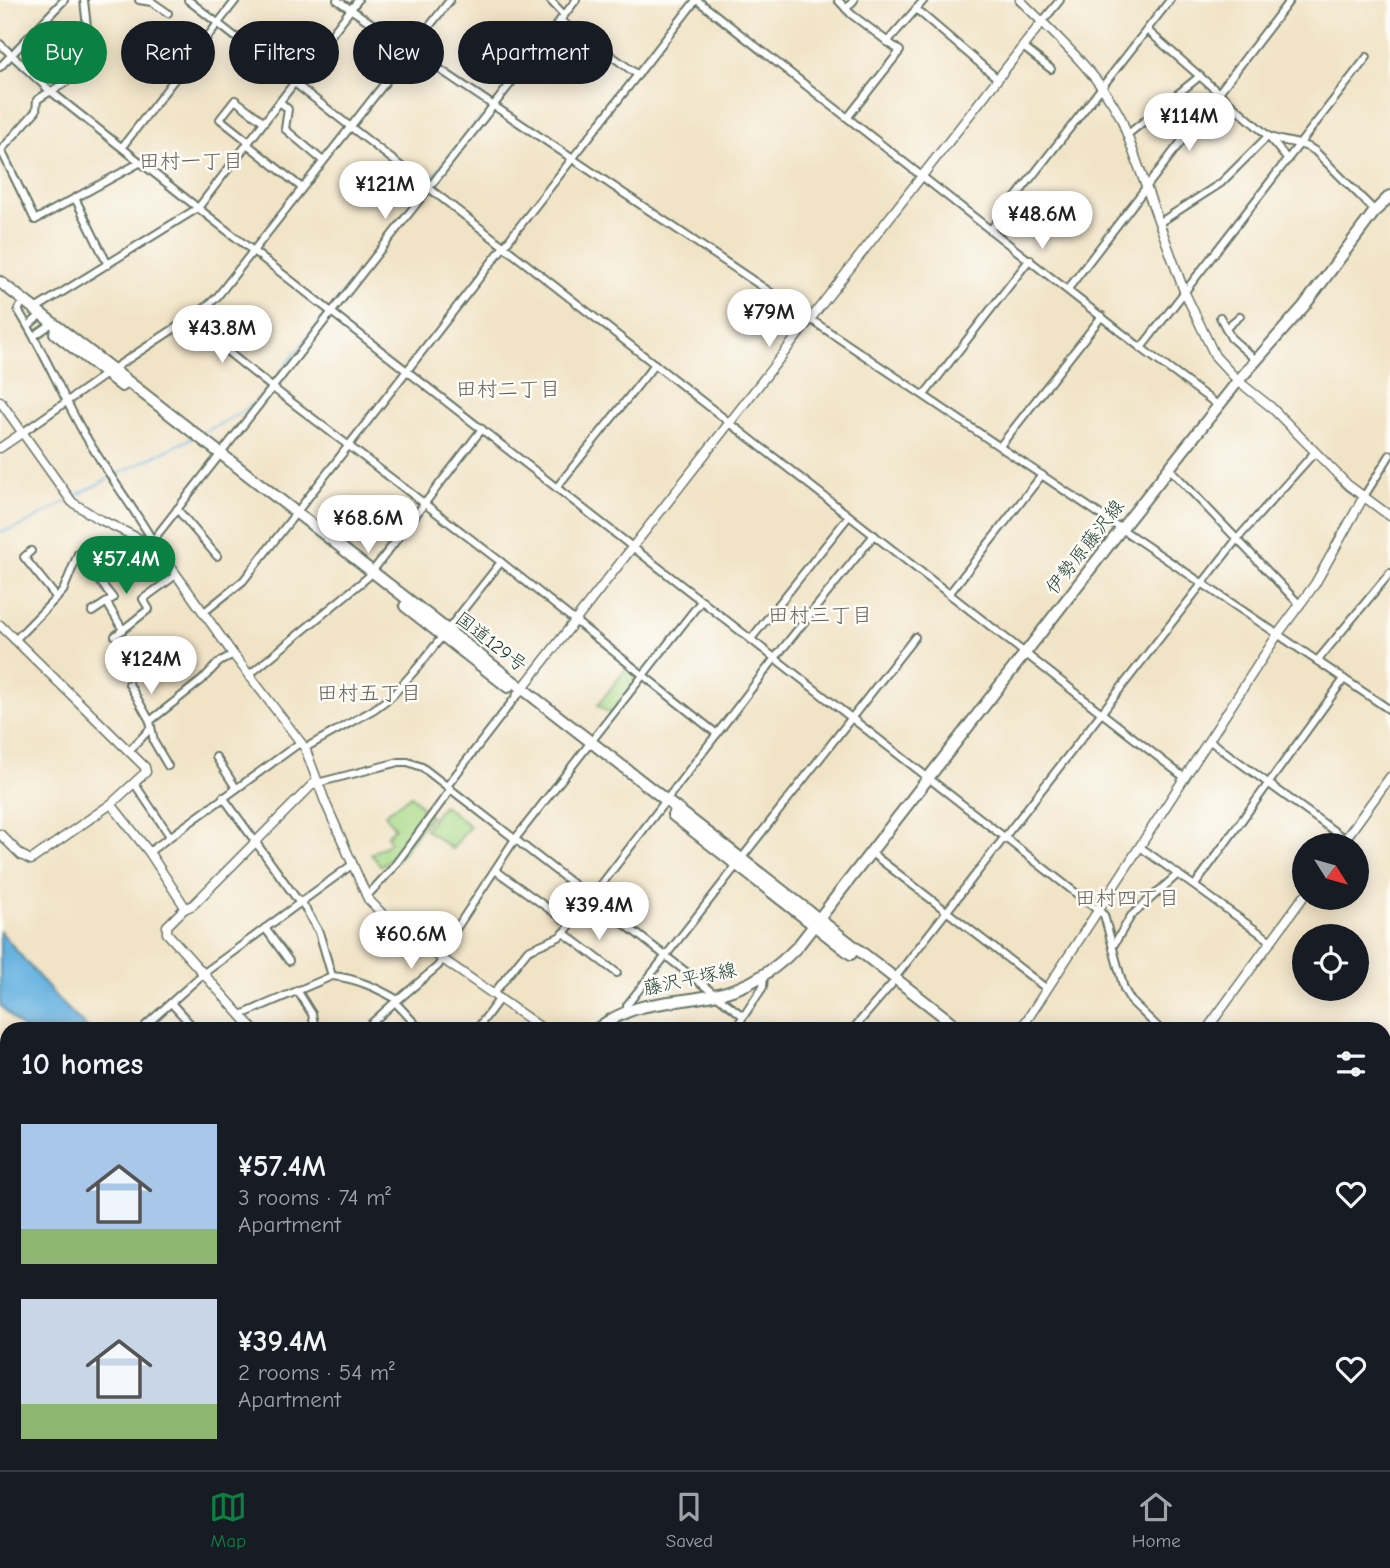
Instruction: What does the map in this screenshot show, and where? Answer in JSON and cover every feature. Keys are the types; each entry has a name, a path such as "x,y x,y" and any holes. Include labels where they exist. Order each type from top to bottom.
{"main road":[{"name":"伊勢原藤沢線","path":"816,922 1238,381 1304,306 1375,211 1390,196"},
{"name":"国道129号","path":"0,282 33,318 110,372 816,922 940,1022"},
{"name":"国道129号","path":"0,290 33,318 110,372"},
{"name":"藤沢平塚線","path":"608,1022 627,1010 648,1004 714,995 751,983 786,958 816,922"},
{"name":"国道129号","path":"892,982 950,1022"}],"street":[{"path":"0,67 64,0"},
{"path":"84,0 90,54 88,62 76,76 49,90 37,100 36,111 1,150 35,220 141,162"},
{"path":"139,0 152,2 168,13"},
{"path":"188,0 229,32"},
{"path":"122,147 236,0"},
{"path":"337,0 368,21"},
{"path":"339,24 358,0"},
{"path":"433,21 450,0"},
{"path":"550,0 562,18 592,45 598,46 638,75"},
{"path":"150,544 576,0"},
{"path":"203,613 243,581 696,0 1219,406"},
{"path":"838,0 900,51 848,117"},
{"path":"846,9 854,0"},
{"path":"887,41 924,0"},
{"path":"1020,0 1102,86 1121,118 1184,291 1215,356 1238,381 1271,407 1363,498 1390,516"},
{"path":"367,896 392,869 520,691 1060,0"},
{"path":"1068,289 1290,0"},
{"path":"991,229 1168,1"},
{"path":"916,9 998,79"},
{"path":"1147,30 1268,136 1288,160"},
{"path":"0,44 49,90 198,208 1104,915 1124,989 1131,1001 1153,1022"},
{"path":"1023,47 1051,69"},
{"path":"1141,348 1367,57"},
{"path":"444,73 1390,710"},
{"path":"1127,135 1200,76"},
{"path":"150,544 150,536 107,473 67,402 34,336 33,318 108,265 198,208 294,84 1185,778"},
{"path":"0,448 188,320 216,297 384,84"},
{"path":"264,122 235,100 220,119 302,188"},
{"path":"280,102 288,109 285,128 323,162"},
{"path":"1268,136 1315,150 1375,211"},
{"path":"1159,223 1221,183 1268,136"},
{"path":"75,198 108,265"},
{"path":"924,395 1030,259"},
{"path":"1000,446 1102,316"},
{"path":"1226,328 1240,316"},
{"path":"1220,317 1231,338 1256,360"},
{"path":"188,320 501,562 717,734"},
{"path":"34,336 47,327"},
{"path":"557,487 655,364"},
{"path":"0,401 70,499 95,517 150,544 164,557 249,676 303,745 352,864 373,906 391,923 534,1022"},
{"path":"249,676 370,574 482,429"},
{"path":"859,1022 1237,539 1315,452"},
{"path":"1026,1022 1278,634 1315,584 1390,455"},
{"path":"1170,469 1300,605"},
{"path":"949,594 1042,475"},
{"path":"177,509 217,556"},
{"path":"751,639 849,516"},
{"path":"481,1022 528,950 564,933 775,658 874,535"},
{"path":"31,551 24,557 57,598"},
{"path":"15,640 63,590 78,554 113,598 92,612"},
{"path":"149,852 223,797 303,745 373,710 393,696 501,562"},
{"path":"1318,661 1390,573"},
{"path":"114,636 149,609 142,599 176,575"},
{"path":"373,1022 438,966 441,957 515,839 702,600"},
{"path":"107,603 123,630"},
{"path":"0,625 145,767 146,772 111,804 31,860 21,855 0,834"},
{"path":"627,1010 627,1005 915,637"},
{"path":"129,751 150,725 218,663 233,654"},
{"path":"1195,885 1344,679"},
{"path":"129,684 150,725 154,742 168,766"},
{"path":"1210,741 1332,833"},
{"path":"216,757 236,788"},
{"path":"247,1022 166,929 313,784 376,767 408,762 422,767 743,1017"},
{"path":"1350,833 1390,777"},
{"path":"134,783 170,836"},
{"path":"223,797 319,932 332,976"},
{"path":"111,804 168,879 184,909"},
{"path":"1140,847 1271,941"},
{"path":"870,852 1047,989"},
{"path":"149,1022 204,973 352,864"},
{"path":"495,870 570,924"},
{"path":"1113,946 1131,916 1178,874"},
{"path":"1212,1022 1294,910"},
{"path":"265,928 289,961"},
{"path":"564,933 617,973"},
{"path":"241,1015 332,976 346,977 375,987 397,1001 414,1022"},
{"path":"740,1022 763,987 764,976"},
{"path":"297,990 312,1014 313,1022"},
{"path":"171,1003 189,1022"}],"green space":[{"path":"627,667 638,677 610,714 598,705"},
{"path":"411,795 430,816 397,860 392,856 381,866 371,854 390,843 387,835 395,828 385,814"},
{"path":"443,805 470,826 452,849 425,829"}],"water":[{"path":"0,931 81,1022 16,1022 0,1005"}],"waterway":[{"path":"428,183 480,118"},
{"path":"331,308 422,191"},
{"path":"272,383 326,314"},
{"path":"202,433 246,409 267,389"},
{"path":"114,476 194,437"},
{"path":"71,498 108,479"},
{"path":"0,532 22,526 67,501"}],"district":[{"name":"田村一丁目","path":"191,161"},
{"name":"田村二丁目","path":"508,389"},
{"name":"田村三丁目","path":"820,615"},
{"name":"田村五丁目","path":"369,693"},
{"name":"田村四丁目","path":"1127,898"}]}
